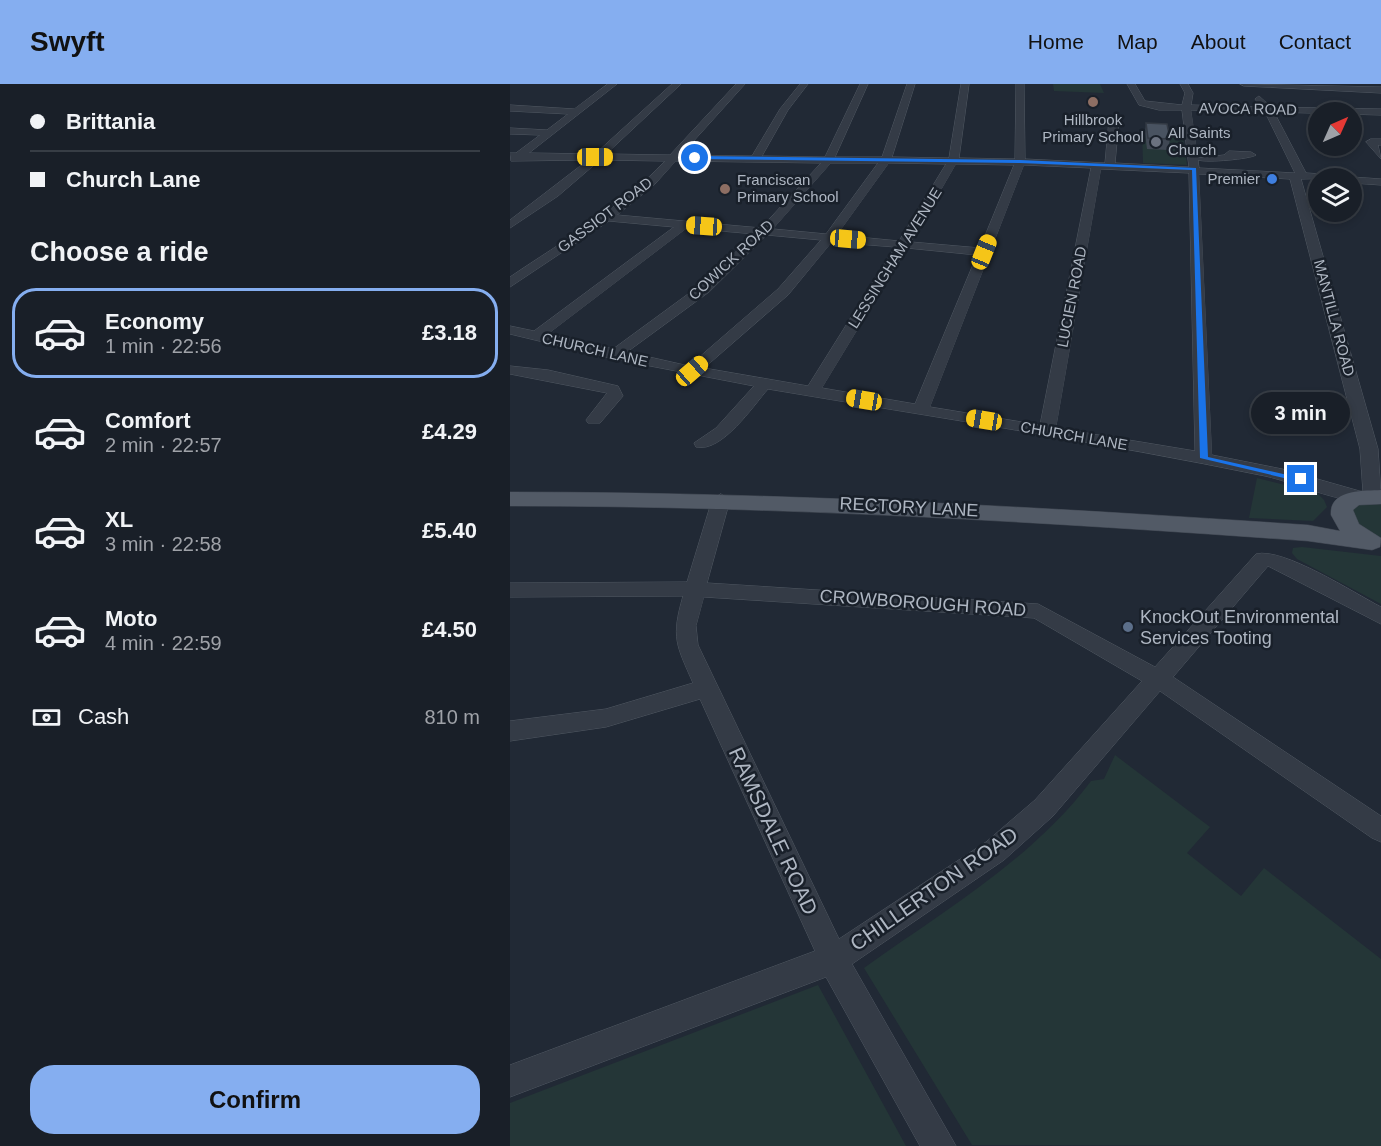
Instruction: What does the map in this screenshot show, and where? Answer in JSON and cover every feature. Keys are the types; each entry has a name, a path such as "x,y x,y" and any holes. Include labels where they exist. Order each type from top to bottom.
{"main road":[{"name":"RECTORY LANE","path":"510,499 721,500 955,509 1308,533 1375,543"},
{"name":"RECTORY LANE","path":"1308,533 1360,503"},
{"path":"1360,503 1349,528 1375,543"}],"street":[{"path":"513,158 613,84"},
{"path":"510,225 582,172 595,157 677,84"},
{"name":"GASSIOT ROAD","path":"510,283 607,217 650,183 741,84"},
{"path":"756,158 784,109 804,84"},
{"name":"COWICK ROAD","path":"614,355 704,289 765,231 829,159 864,84"},
{"path":"692,371 783,292 829,237 886,160 911,84"},
{"name":"LESSINGHAM AVENUE","path":"813,390 904,244 953,160 965,84"},
{"path":"921,410 1020,161 1020,84"},
{"name":"AVOCA ROAD","path":"1131,84 1145,104 1186,108 1381,112"},
{"path":"1184,84 1190,94 1186,108 1194,164 1204,458"},
{"path":"1244,84 1381,90"},
{"name":"MANTILLA ROAD","path":"1244,84 1267,108 1298,176 1369,449 1360,503"},
{"path":"510,108 577,112"},
{"name":"LUCIEN ROAD","path":"1047,431 1114,120"},
{"path":"510,131 549,133"},
{"path":"1381,142 1371,142 1381,156"},
{"path":"1194,164 1224,160 1229,158 1229,154 1251,155"},
{"path":"513,158 756,158 1194,164 1308,176"},
{"path":"1362,181 1381,182"},
{"path":"607,217 984,252"},
{"path":"536,336 581,305 684,225"},
{"name":"CHURCH LANE","path":"510,330 692,371 1204,458 1282,474 1318,485 1360,503"},
{"path":"548,375 584,348"},
{"path":"511,370 586,383 615,392 615,396 594,420"},
{"path":"702,443 722,432 765,383"},
{"name":"RAMSDALE ROAD","path":"721,500 694,589 684,636 706,688 833,959 939,1146"},
{"name":"CHILLERTON ROAD","path":"510,1081 833,959 995,851 1044,808 1263,559 1278,561 1381,616"},
{"name":"CROWBOROUGH ROAD","path":"510,590 694,589 1038,611 1158,678 1381,830"},
{"path":"510,731 606,718 706,688"}],"shaded area":[{"path":"1053,84 1100,84 1104,93 1054,91"},
{"path":"1142,130 1182,131 1187,165 1143,163"},
{"path":"1257,478 1317,493 1327,507 1313,521 1249,518"},
{"path":"1381,501 1381,539 1352,520 1353,507 1359,503"},
{"path":"1302,547 1381,556 1381,604 1297,559 1292,553 1293,548"},
{"path":"1115,755 1210,827 1187,853 1241,896 1264,868 1381,959 1381,1146 972,1145 864,968 955,905 1014,860 1068,809 1091,781 1104,779"},
{"path":"818,985 906,1146 510,1146 510,1103"}],"building":[{"path":"1146,123 1167,124 1170,139 1148,138"}],"place":[{"name":"Hillbrook Primary School","path":"1093,102"},
{"name":"All Saints Church","path":"1156,142"},
{"name":"Premier","path":"1272,179"},
{"name":"Franciscan Primary School","path":"725,189"},
{"name":"KnockOut Environmental Services Tooting","path":"1128,627"}],"route":[{"path":"695,158 1020,161 1194,169 1205,432 1204,458 1301,479"}]}
